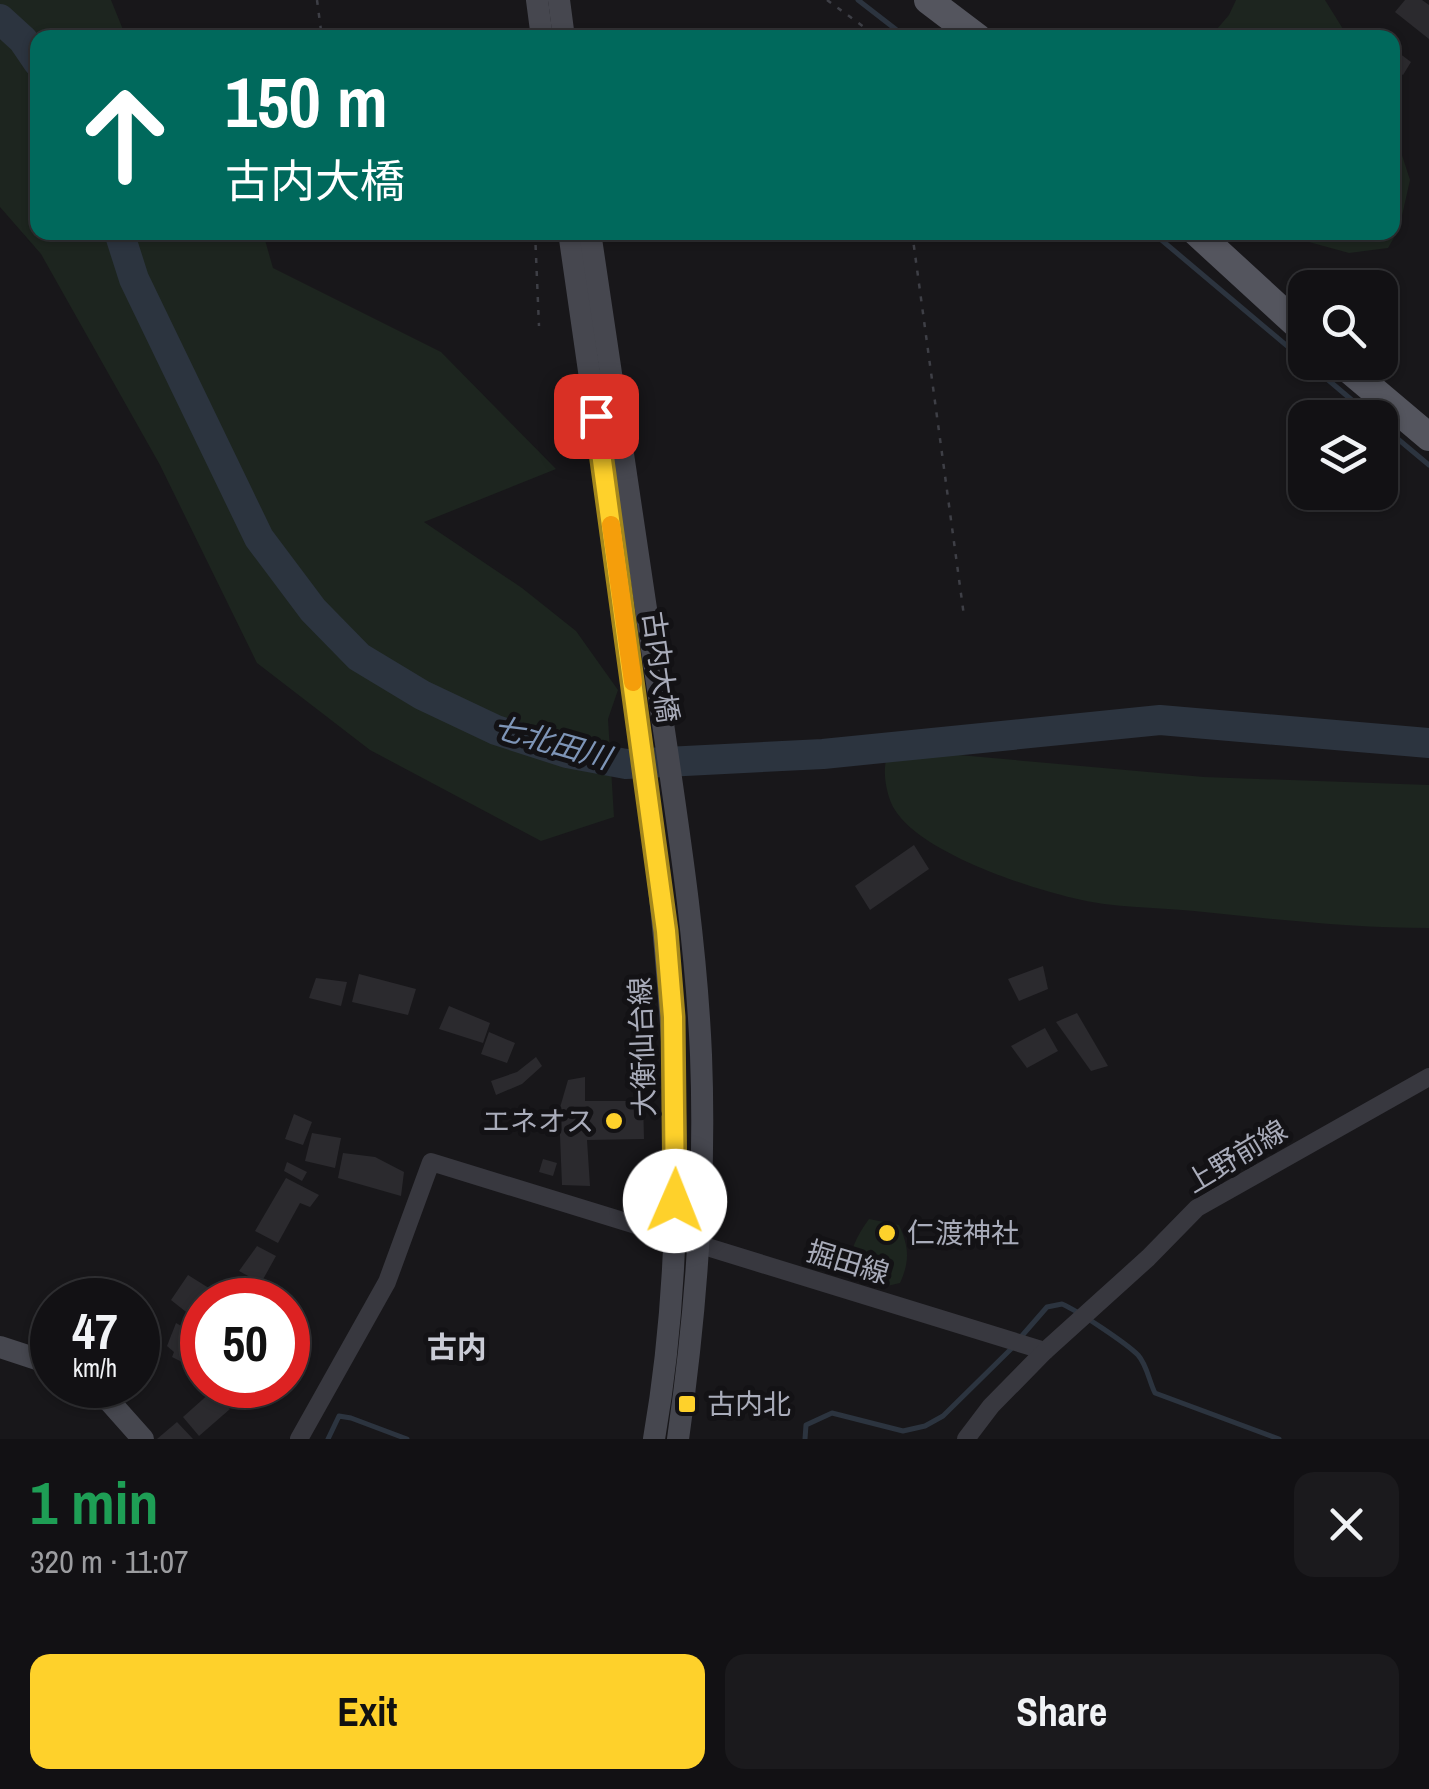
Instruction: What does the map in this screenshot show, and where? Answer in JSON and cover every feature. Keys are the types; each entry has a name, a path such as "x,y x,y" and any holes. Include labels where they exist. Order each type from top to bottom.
{"main road":[{"path":"537,0 541,30"},
{"path":"559,0 563,30"},
{"path":"928,0 967,30"},
{"name":"古内大橋","path":"570,240 654,832"},
{"name":"古内大橋","path":"591,240 678,829"},
{"path":"1205,240 1288,316"},
{"path":"1361,380 1429,437"},
{"name":"大衡仙台線","path":"678,829 693,936 701,1060 698,1245 690,1352 678,1439"},
{"name":"大衡仙台線","path":"654,832 673,1017 674,1237 667,1360 654,1439"},
{"path":"658,858 682,855"},
{"path":"0,1346 30,1356"},
{"path":"115,1408 143,1439"}],"street":[{"name":"上野前線","path":"1036,1348 1074,1325 1198,1208 1429,1077"},
{"name":"掘田線","path":"300,1439 387,1282 431,1162 1036,1348"},
{"path":"966,1439 1036,1348"}],"path":[{"path":"316,0 321,30"},
{"path":"827,0 868,30"},
{"path":"534,240 539,326"},
{"path":"913,240 964,616"}],"shaded area":[{"path":"0,0 111,0 123,30 30,30 30,240 265,240 273,268 441,352 556,469 424,522 522,588 576,631 618,690 608,719 614,817 541,841 370,750 257,663 160,465 41,254 0,207"},
{"path":"1236,0 1325,0 1344,30 1216,30"},
{"path":"1400,149 1410,180 1400,225"},
{"path":"1302,240 1393,240 1388,248 1349,253"},
{"path":"891,749 1204,777 1429,785 1429,928 1340,925 1118,905 1027,885 943,850 901,818 885,781"},
{"path":"869,1219 899,1225 907,1254 900,1283 883,1287 849,1278 853,1247"}],"building":[{"path":"1405,0 1422,0 1429,5 1429,39 1395,12"},
{"path":"1400,54 1411,62 1403,75 1400,73"},
{"path":"914,845 929,869 870,910 855,886"},
{"path":"1043,966 1048,989 1019,1001 1008,979"},
{"path":"359,974 416,989 408,1015 352,1002"},
{"path":"316,978 347,982 341,1006 309,998"},
{"path":"449,1006 490,1023 483,1043 439,1029"},
{"path":"1077,1013 1108,1066 1091,1071 1056,1022"},
{"path":"1045,1028 1058,1051 1027,1068 1011,1046"},
{"path":"489,1032 515,1043 507,1063 481,1054"},
{"path":"536,1057 542,1066 522,1084 496,1095 491,1081 517,1072"},
{"path":"585,1077 585,1101 643,1101 644,1139 587,1140 590,1186 562,1185 559,1111 568,1080"},
{"path":"294,1114 312,1122 303,1145 285,1139"},
{"path":"312,1133 341,1138 335,1168 305,1161"},
{"path":"343,1153 375,1157 404,1172 401,1196 338,1178"},
{"path":"543,1159 557,1163 553,1176 539,1172"},
{"path":"287,1162 307,1172 302,1181 284,1171"},
{"path":"286,1178 319,1195 310,1207 300,1203 278,1243 255,1231"},
{"path":"257,1246 276,1256 264,1278 252,1278 239,1271"},
{"path":"180,1287 180,1307 171,1300"},
{"path":"176,1323 180,1325 180,1361 172,1357 174,1352 167,1346"},
{"path":"193,1408 230,1409 199,1436 183,1417"},
{"path":"177,1422 193,1439 157,1439"}],"waterway":[{"path":"858,0 897,30"},
{"name":"七北田川","path":"0,19 30,50"},
{"name":"七北田川","path":"122,240 134,279 259,538 313,610 359,657 422,695 496,730 567,753 626,764 823,754 1160,720 1429,743"},
{"path":"1161,240 1288,347"},
{"path":"1328,380 1352,400"},
{"path":"1398,439 1429,465"},
{"path":"1020,1338 1047,1307 1062,1304 1138,1355 1155,1393 1279,1439"},
{"path":"805,1439 806,1425 832,1413 903,1431 925,1426 943,1416 1013,1347"},
{"path":"328,1439 339,1416 407,1439"}],"slow traffic":[{"path":"611,525 633,682"}],"place":[{"name":"エネオス","path":"614,1121"},
{"name":"仁渡神社","path":"887,1233"},
{"name":"古内北","path":"687,1404"}],"district":[{"name":"古内","path":"457,1347"}],"route":[{"path":"596,416 666,931 676,1104 675,1201"}]}
